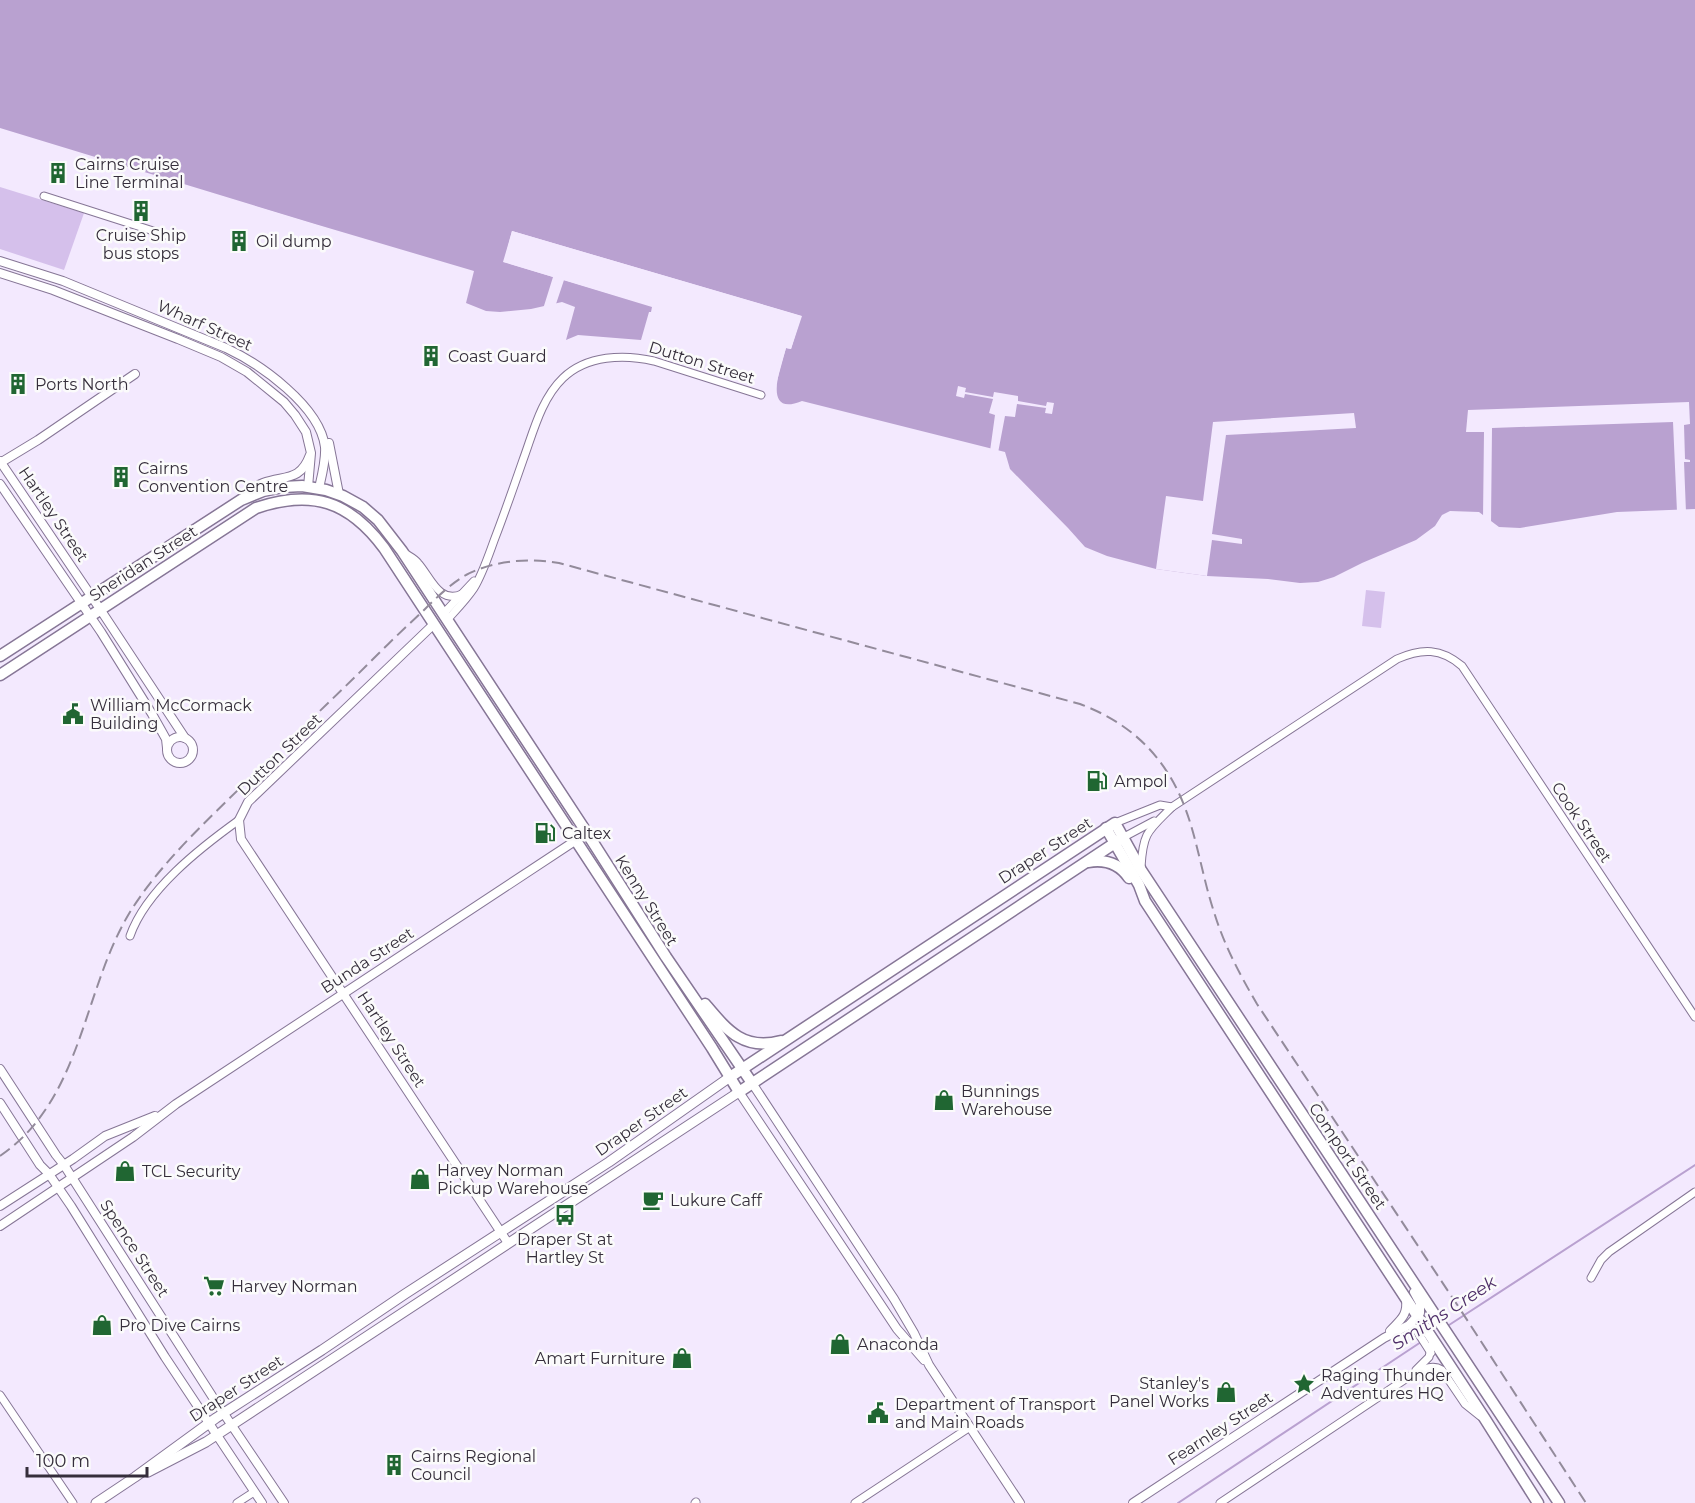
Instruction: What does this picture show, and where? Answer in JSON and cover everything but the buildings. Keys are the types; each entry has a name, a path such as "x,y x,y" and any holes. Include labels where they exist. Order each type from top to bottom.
{"highway":[{"name":"Sheridan Street","path":"0,656 241,500 278,487 314,488"},
{"name":"Kenny Street","path":"314,488 339,494 355,502 383,525 587,833 666,957 752,1083"},
{"path":"312,500 314,488"},
{"name":"Kenny Street","path":"312,500 342,508 366,525 384,548 739,1092"},
{"name":"Sheridan Street","path":"0,675 249,511 278,502 312,500"},
{"name":"Dutton Street","path":"434,624 445,617"},
{"name":"Comport Street","path":"1111,825 1144,901 1418,1317 1433,1347 1485,1419 1538,1503"},
{"name":"Draper Street","path":"730,1077 1111,825"},
{"name":"Comport Street","path":"1119,840 1559,1503"},
{"name":"Draper Street","path":"739,1092 1119,840"},
{"path":"1084,862 1104,861 1121,868 1144,901"},
{"path":"666,957 723,1025 735,1036 745,1041 765,1044 787,1039"}],"main road":[{"name":"Draper Street","path":"96,1503 223,1413 609,1162 730,1077"},
{"name":"Draper Street","path":"135,1477 206,1442 739,1092"}],"street":[{"path":"44,196 172,237"},
{"name":"Wharf Street","path":"0,261 80,288 226,348 264,369 307,410 320,432 325,448 314,488"},
{"name":"Wharf Street","path":"0,275 54,290 221,357 253,376 291,410 304,429 311,448 314,488"},
{"name":"Dutton Street","path":"445,617 473,590 543,409 555,386 574,370 598,360 614,357 641,358 761,395"},
{"path":"251,362 287,396 291,410"},
{"path":"0,463 66,422 135,374"},
{"path":"307,410 305,418 315,440 311,466"},
{"path":"307,410 321,425 328,440 339,494"},
{"path":"241,500 260,484 297,474 307,461 311,448"},
{"name":"Hartley Street","path":"0,463 185,738"},
{"name":"Hartley Street","path":"0,484 90,616 158,723 166,739 167,748"},
{"path":"402,551 417,562 440,591 453,596 462,594"},
{"name":"Dutton Street","path":"445,617 481,572"},
{"name":"Dutton Street","path":"130,936 134,923 142,910 161,887 212,839 239,820 248,802 434,624"},
{"name":"Draper Street","path":"1141,870 1142,851 1147,834 1151,827 1172,807 1397,660 1419,651 1438,652"},
{"name":"Cook Street","path":"1438,652 1462,666 1695,1017"},
{"path":"158,723 162,716 162,705"},
{"path":"177,737 185,738 193,748 191,757 180,763 172,760 167,752 171,741 177,737"},
{"name":"Draper Street","path":"1111,825 1160,805 1172,807"},
{"name":"Draper Street","path":"1119,840 1162,817"},
{"name":"Hartley Street","path":"239,820 241,839 508,1243"},
{"name":"Bunda Street","path":"0,1226 133,1137 164,1112 587,833"},
{"name":"Spence Street","path":"0,1069 284,1503"},
{"name":"Kenny Street","path":"752,1083 894,1299 929,1365"},
{"name":"Kenny Street","path":"739,1092 897,1329 929,1365 1020,1503"},
{"name":"Spence Street","path":"0,1103 40,1165 58,1187 262,1503"},
{"name":"Bunda Street","path":"0,1206 105,1136 164,1112"},
{"path":"1591,1278 1609,1251 1695,1192"},
{"path":"1382,1234 1388,1253 1419,1300 1421,1310 1418,1317"},
{"name":"Fearnley Street","path":"1384,1338 1404,1315 1407,1309 1406,1299"},
{"name":"Fearnley Street","path":"1133,1503 1418,1317"},
{"path":"1409,1325 1433,1347 1410,1376"},
{"path":"1220,1503 1410,1376 1428,1367 1440,1368 1467,1407 1485,1419"},
{"path":"0,1395 73,1503"},
{"path":"855,1503 970,1427"},
{"path":"237,1503 254,1492"}],"shaded area":[{"path":"0,0 1695,0 1695,509 1617,512 1520,528 1499,527 1479,512 1450,511 1442,515 1435,526 1416,540 1318,582 1300,583 1207,576 1156,569 1107,556 1085,547 1010,469 1005,452 802,401 789,404 782,402 778,396 778,377 786,348 791,349 801,316 512,231 504,262 652,307 641,340 578,335 566,340 575,307 562,302 531,309 486,311 466,303 474,271 0,128"},
{"path":"0,187 84,213 64,270 0,249"},
{"path":"1366,590 1385,592 1381,628 1362,626"}],"pier":[{"path":"0,129 471,272 471,273 0,131"},
{"path":"512,231 802,316 791,349 786,348 777,381 774,380 783,347 789,346 798,318 514,235 507,260 653,304 655,307 564,280 555,307 543,309 553,277 503,262"},
{"path":"958,386 966,388 965,392 993,397 994,392 1018,396 1018,401 1046,406 1047,402 1054,403 1052,414 1045,413 1046,408 1017,404 1015,417 1005,416 998,453 990,451 995,415 989,413 993,399 965,394 964,398 956,396"},
{"path":"1689,402 1690,424 1684,425 1685,459 1690,460 1690,462 1684,462 1686,512 1677,512 1673,422 1492,428 1491,525 1483,519 1484,432 1466,432 1468,410"},
{"path":"1354,413 1356,428 1226,435 1212,534 1242,539 1242,544 1212,540 1207,576 1156,569 1166,496 1203,501 1213,422"}],"waterway":[{"name":"Smiths Creek","path":"1446,1327 1695,1165"},
{"name":"Smiths Creek","path":"1178,1503 1421,1342"}],"railway":[{"path":"0,1156 27,1132 49,1105 65,1075 114,943 141,895 181,848 396,636 454,583 477,570 500,563 524,561 559,563 1080,704 1118,723 1149,748 1172,780 1181,799 1193,831 1218,924 1233,960 1257,1004 1586,1503"}],"place":[{"name":"Cairns Cruise Line Terminal","path":"58,173"},
{"name":"Cruise Ship bus stops","path":"141,211"},
{"name":"Oil dump","path":"239,241"},
{"name":"Coast Guard","path":"431,356"},
{"name":"Ports North","path":"18,384"},
{"name":"Cairns Convention Centre","path":"121,477"},
{"name":"William McCormack Building","path":"73,714"},
{"name":"Ampol","path":"1097,781"},
{"name":"Caltex","path":"545,833"},
{"name":"Bunnings Warehouse","path":"944,1100"},
{"name":"TCL Security","path":"125,1171"},
{"name":"Harvey Norman Pickup Warehouse","path":"420,1179"},
{"name":"Lukure Caff","path":"653,1200"},
{"name":"Draper St at Hartley St","path":"565,1215"},
{"name":"Harvey Norman","path":"214,1286"},
{"name":"Pro Dive Cairns","path":"102,1325"},
{"name":"Anaconda","path":"840,1344"},
{"name":"Amart Furniture","path":"682,1358"},
{"name":"Raging Thunder Adventures HQ","path":"1304,1384"},
{"name":"Stanley's Panel Works","path":"1226,1392"},
{"name":"Department of Transport and Main Roads","path":"878,1413"},
{"name":"Cairns Regional Council","path":"394,1465"}]}
